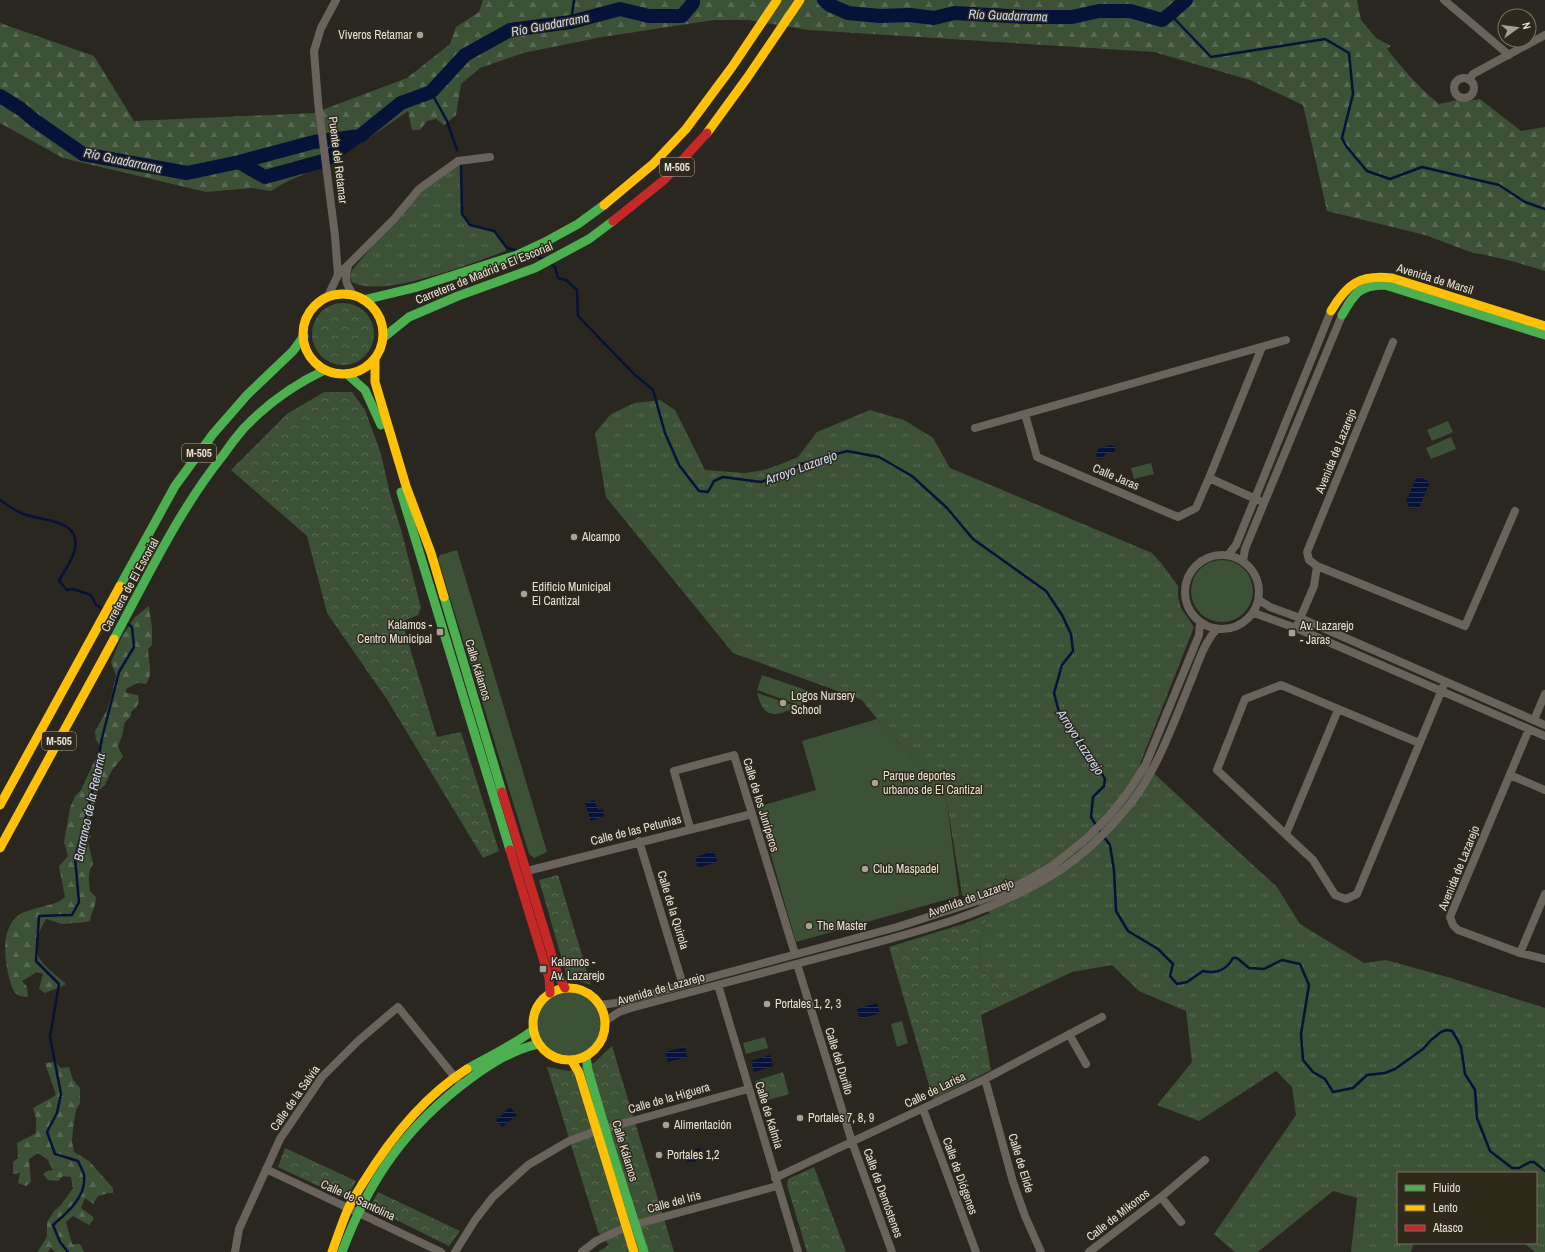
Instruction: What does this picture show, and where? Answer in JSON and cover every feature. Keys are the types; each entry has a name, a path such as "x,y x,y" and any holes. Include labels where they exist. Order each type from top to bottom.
{"main road":[{"name":"Carretera de Madrid a El Escorial","path":"363,300 417,287 518,255 578,224 608,202 653,164 686,129 732,67 777,0"},
{"name":"Carretera de Madrid a El Escorial","path":"383,338 409,317 458,296 535,268 589,239 622,215 664,180 702,140 748,78 800,0"},
{"name":"Avenida de Marsil","path":"1332,311 1338,299 1349,286 1358,279 1370,276 1380,276 1392,278 1545,326"},
{"name":"Avenida de Marsil","path":"1342,315 1350,299 1358,290 1365,286 1385,285 1545,335"},
{"path":"327,298 336,295 354,296 363,300 372,307 379,316 383,338"},
{"name":"M-505","path":"327,298 310,312 305,322 304,336 309,355 325,370 336,374 358,372 375,358 380,349 383,338"},
{"name":"Carretera de El Escorial","path":"0,805 176,486 213,434 247,395 293,351 304,336"},
{"name":"Calle Kálamos","path":"375,358 375,382 406,486 431,553 446,609 558,976 565,988"},
{"name":"Carretera de El Escorial","path":"0,848 204,479 244,428 284,393 304,380 325,370"},
{"name":"Calle Kálamos","path":"347,374 365,390 378,416 549,978 550,993"},
{"path":"565,988 573,988 585,992 595,999 600,1005 605,1020 605,1029 599,1045 586,1057 572,1061 552,1057 544,1051 538,1044 533,1030 534,1013 543,998 550,993 565,988"},
{"path":"342,1252 357,1212 385,1165 410,1133 435,1108 458,1081 490,1055 520,1040 533,1030"},
{"path":"332,1252 348,1208 377,1160 403,1126 427,1100 458,1081 522,1047 538,1044"},
{"name":"Calle Kálamos","path":"586,1057 588,1070 644,1252"},
{"name":"Calle Kálamos","path":"572,1061 579,1073 634,1252"}],"street":[{"name":"Puente del Retamar","path":"336,0 320,28 314,50 318,102 333,220 338,275"},
{"path":"1444,0 1509,55"},
{"path":"1470,80 1473,74 1545,35"},
{"path":"327,298 338,275 394,219 421,188 458,161 490,157"},
{"path":"349,264 345,277 347,286 354,296"},
{"path":"1228,555 1236,545 1332,311"},
{"path":"1243,561 1245,549 1342,315"},
{"path":"975,428 1286,340"},
{"name":"Avenida de Lazarejo","path":"1317,566 1309,560 1307,552 1393,342"},
{"name":"Calle Jaras","path":"1025,414 1037,457 1178,517 1196,508 1262,347"},
{"path":"1209,478 1264,503"},
{"path":"1296,628 1314,586 1317,566 1465,626 1515,511"},
{"path":"1218,555 1228,555 1243,561 1250,566 1257,578 1260,591 1259,600 1254,613 1242,625 1230,629 1217,630 1200,623 1190,612 1185,598 1187,578 1192,569 1204,560 1218,555"},
{"path":"1259,600 1270,607 1300,618 1545,725"},
{"path":"1254,613 1296,628 1545,736"},
{"name":"Avenida de Lazarejo","path":"1149,768 1199,635 1200,623"},
{"name":"Avenida de Lazarejo","path":"600,1005 623,1002 897,927 1032,888 1056,873 1093,844 1115,822 1133,800 1181,705 1208,639 1217,630"},
{"path":"1419,743 1281,685 1245,699 1217,770 1313,860 1335,895 1346,899 1356,894 1445,682"},
{"path":"1534,720 1545,694"},
{"path":"1286,834 1338,710"},
{"name":"Avenida de Lazarejo","path":"1529,729 1450,917 1453,925 1458,930 1520,953 1545,959"},
{"name":"Calle de los Juníperos","path":"690,828 674,771 734,755 794,954"},
{"path":"1510,775 1545,790"},
{"name":"Calle de las Petunias","path":"527,871 690,828 752,814"},
{"name":"Calle de la Quirola","path":"639,841 683,985"},
{"path":"1520,953 1545,894"},
{"name":"Avenida de Lazarejo","path":"605,1020 619,1012 900,936 1000,898"},
{"name":"Calle del Durillo","path":"797,964 852,1142"},
{"name":"Calle de Kalmia","path":"718,985 798,1252"},
{"name":"Calle de la Salvia","path":"235,1252 239,1229 280,1140 322,1077 358,1041 398,1007 458,1081"},
{"name":"Calle de Larisa","path":"776,1182 852,1142 985,1079 1102,1016"},
{"path":"1070,1034 1086,1064"},
{"name":"Calle de Elide","path":"985,1079 1013,1182 1025,1216 1041,1252"},
{"name":"Calle de la Higuera","path":"455,1252 475,1220 493,1197 528,1165 569,1141 606,1128 748,1089"},
{"name":"Calle de Diógenes","path":"923,1109 976,1252"},
{"name":"Calle de Demóstenes","path":"852,1142 892,1252"},
{"name":"Calle de Mikonos","path":"1089,1252 1161,1197 1205,1160"},
{"name":"Calle de Santolina","path":"266,1169 441,1252"},
{"name":"Calle del Iris","path":"582,1252 596,1241 626,1227 776,1182"},
{"name":"Calle de Mikonos","path":"1161,1197 1181,1222"}],"green space":[{"path":"483,0 1357,0 1361,20 1376,38 1391,46 1387,49 1399,64 1418,85 1439,104 1458,100 1463,102 1480,99 1521,131 1545,127 1545,271 1515,262 1473,253 1425,235 1327,211 1303,105 1250,80 1154,52 808,30 749,20 714,20 602,37 523,53 480,68 461,84 456,115 444,125 436,119 427,121 420,130 412,130 408,111 346,152 271,191 253,188 206,192 63,158 0,123 0,23 94,56 134,121 314,113 407,78 450,44 456,27 479,12"},
{"path":"458,161 461,166 462,214 470,225 494,231 507,248 505,251 450,271 404,283 383,286 364,286 351,281 350,275 353,269 421,188"},
{"path":"337,303 349,303 365,312 372,322 374,334 372,346 365,356 349,365 337,365 326,360 317,351 312,340 312,328 317,317 326,308"},
{"path":"324,392 352,392 365,410 381,454 390,494 402,533 421,608 418,615 402,622 437,737 461,732 499,851 483,858 388,701 327,613 307,536 231,470 287,414"},
{"path":"660,400 675,410 705,470 745,473 764,470 798,457 817,432 870,410 904,420 933,438 950,468 1152,553 1178,586 1178,597 1181,608 1194,627 1140,764 1148,768 1277,887 1300,924 1364,963 1386,960 1451,978 1545,1008 1545,1252 1535,1252 1525,1244 1537,1244 1537,1172 1397,1172 1397,1244 1414,1244 1411,1252 1351,1252 1357,1198 1333,1191 1258,1252 1235,1252 1214,1234 1296,1115 1292,1087 1276,1071 1199,1121 1157,1105 1192,1062 1186,1011 1139,991 1112,965 1072,972 1019,997 1018,992 1004,990 979,968 980,940 990,913 962,895 947,803 934,780 877,719 862,700 733,653 606,497 595,433 611,414 635,403"},
{"path":"1448,421 1453,432 1432,441 1427,430"},
{"path":"1451,437 1456,449 1431,459 1426,448"},
{"path":"1151,463 1154,474 1134,479 1131,468"},
{"path":"457,550 547,852 534,858 529,854 438,559 440,555"},
{"path":"1216,560 1228,560 1244,569 1251,579 1253,591 1251,603 1244,613 1228,622 1216,622 1205,617 1196,608 1191,597 1191,585 1196,574 1205,565"},
{"path":"149,606 152,628 152,645 148,649 150,675 146,684 137,683 126,689 126,693 138,695 139,703 131,712 131,716 125,722 118,746 123,757 112,770 105,785 97,792 88,825 87,833 91,836 88,841 93,864 89,874 90,891 96,897 90,921 61,924 46,919 37,941 36,949 38,956 48,969 65,983 65,985 45,993 39,989 43,974 37,972 22,981 27,987 28,997 21,996 18,995 12,988 10,981 5,954 6,936 9,927 20,914 56,903 65,897 59,866 68,856 64,842 70,808 75,796 81,790 102,749 96,740 95,731 107,710 112,693 116,675 111,662 122,636 135,617"},
{"path":"762,675 806,690 801,706 757,690"},
{"path":"757,693 799,707 777,714 772,714 764,709"},
{"name":"Club Maspadel","path":"877,719 934,780 947,803 959,896 796,942 757,807 816,790 802,741"},
{"path":"558,875 591,985 567,977 539,880"},
{"path":"990,913 980,940 979,968 1004,990 1018,992 1019,997 981,1015 991,1070 933,1099 889,947 966,923"},
{"path":"569,991 582,994 592,1001 599,1011 602,1024 599,1037 592,1047 582,1054 569,1057 556,1054 546,1047 539,1037 536,1024 539,1011 546,1001 556,994"},
{"path":"902,1021 908,1043 897,1047 891,1024"},
{"path":"765,1037 768,1048 746,1054 743,1043"},
{"path":"612,1046 674,1252 598,1252 609,1245 598,1232 547,1067 569,1071 594,1063"},
{"path":"55,1062 61,1068 69,1067 73,1080 80,1088 80,1103 76,1110 73,1128 72,1141 74,1152 89,1161 113,1188 113,1193 98,1196 93,1204 85,1198 81,1208 93,1217 93,1220 89,1225 73,1216 66,1222 72,1244 80,1244 84,1252 55,1252 51,1248 48,1252 38,1252 47,1237 47,1222 73,1188 71,1177 63,1176 58,1181 48,1180 43,1174 47,1171 53,1170 48,1160 38,1153 29,1159 31,1182 26,1186 18,1183 20,1173 13,1174 13,1162 18,1158 17,1143 36,1133 36,1118 33,1108 56,1095 45,1063"},
{"path":"783,1072 789,1094 761,1102 755,1081"},
{"path":"285,1148 356,1181 346,1199 278,1167"},
{"path":"814,1167 846,1252 807,1252 787,1185 788,1179"},
{"path":"378,1192 460,1231 449,1246 370,1207"}],"water":[{"path":"1110,445 1116,447 1114,452 1106,453 1102,459 1097,458 1096,454 1098,449"},
{"path":"1417,476 1430,482 1419,508 1412,509 1406,502"},
{"path":"594,800 598,810 603,809 604,816 591,821 585,803"},
{"path":"714,851 717,862 698,868 695,857"},
{"path":"877,1003 880,1013 860,1019 857,1009"},
{"path":"685,1047 687,1057 668,1062 665,1052"},
{"path":"770,1055 773,1066 754,1072 751,1061"},
{"path":"510,1107 517,1115 502,1127 496,1120"},
{"path":"700,1148 703,1158 687,1164 684,1153"}],"waterway":[{"path":"571,22 574,0"},
{"name":"Río Guadarrama","path":"0,96 21,109 34,120 83,154 187,173 239,162 314,142 360,136 401,103 431,92 465,55 510,30 571,22 620,9 649,16 682,16 693,3 693,0"},
{"name":"Río Guadarrama","path":"824,0 830,5 848,13 880,16 910,15 934,18 954,13 1027,17 1072,17 1099,11 1130,11 1162,20 1186,0"},
{"path":"1170,14 1211,57 1325,39 1349,53 1353,94 1342,138 1346,146 1367,171 1390,179 1422,167 1499,185 1525,202 1545,209"},
{"path":"431,92 447,121 457,150"},
{"name":"Río Guadarrama","path":"239,162 265,177 323,161 357,137"},
{"name":"Arroyo Lazarejo","path":"461,166 462,214 470,225 494,231 507,248 515,250"},
{"name":"Arroyo Lazarejo","path":"531,254 543,259"},
{"name":"Arroyo Lazarejo","path":"552,265 555,267 558,278 566,280 577,290 578,316 634,374 653,390 665,433 679,465 699,491 708,492 714,481 723,477 761,482 787,473 801,464 847,451 879,457 912,476 947,508 973,539 1046,591 1062,615 1071,634 1073,651 1062,665 1054,693 1059,712 1093,758 1105,779 1104,786 1093,797 1091,817 1110,845 1114,870 1116,911 1128,931 1158,949 1173,964 1170,976 1177,984 1187,982 1203,971 1216,972 1224,969 1233,958 1237,958 1249,968 1264,969 1282,960 1300,964 1309,985 1301,1034 1303,1060 1313,1072 1325,1079 1333,1092 1353,1088 1367,1075 1385,1073 1395,1069 1423,1049 1441,1032 1447,1030 1452,1031 1461,1047 1465,1074 1475,1090 1477,1118 1490,1151 1512,1168 1519,1168 1530,1162 1534,1162 1545,1171"},
{"name":"Barranco de la Retorna","path":"0,500 21,513 28,516 57,522 71,531 75,538 74,553 59,581 67,590 73,589 91,595 96,605 103,609"},
{"name":"Barranco de la Retorna","path":"111,614 120,619"},
{"name":"Barranco de la Retorna","path":"68,1252 60,1242 53,1225 70,1209 79,1197 84,1183 84,1175 78,1161 55,1154 47,1132 57,1113 61,1094 50,1037 59,984 36,961 39,916 72,915 79,902 75,858 92,793 102,738 119,672 134,647 132,627 128,624"}],"traffic: fast":[{"path":"363,300 417,287 517,255 578,224 604,205"},
{"path":"383,338 409,317 458,296 535,268 589,239 613,221"},
{"path":"1342,315 1350,301 1358,292 1376,285 1385,285 1545,335"},
{"path":"120,586 175,486 213,434 247,395 293,351 304,336"},
{"path":"114,639 178,521 208,475 236,437 253,419 282,395 325,370"},
{"path":"347,374 365,390 381,425"},
{"path":"401,492 510,850"},
{"path":"444,597 502,792"},
{"path":"467,1069 509,1046 533,1030"},
{"path":"342,1252 353,1225 378,1177 409,1134 448,1096 471,1078 511,1053 538,1044"},
{"path":"586,1057 588,1070 609,1142 644,1252"}],"traffic: slow":[{"path":"604,205 653,164 686,129 732,67 777,0"},
{"path":"707,133 747,78 800,0"},
{"path":"1331,311 1343,294 1356,283 1371,278 1381,277 1392,278 1545,326"},
{"path":"343,294 358,297 371,306 380,319 383,334 380,349 371,362 358,371 343,374 328,371 315,362 306,349 303,334 306,319 315,306 328,297 343,294"},
{"path":"375,358 375,382 406,486 431,553 444,597"},
{"path":"0,805 120,586"},
{"path":"0,848 114,639"},
{"path":"562,988 576,988 583,990 595,998 603,1010 605,1024 603,1038 595,1050 583,1058 576,1060 562,1060 555,1058 543,1050 535,1038 533,1031 533,1017 535,1010 543,998 555,990 562,988"},
{"path":"572,1061 579,1073 634,1252"},
{"path":"332,1252 355,1196 384,1151 409,1120 436,1092 467,1069"}],"traffic: jam":[{"path":"613,221 664,180 707,133"},
{"path":"502,792 558,975 565,988"},
{"path":"510,850 549,978 550,993"}],"place":[{"name":"Viveros Retamar","path":"420,35"},
{"name":"Alcampo","path":"574,537"},
{"name":"Edificio Municipal El Cantizal","path":"524,594"},
{"name":"Kalamos - Centro Municipal","path":"440,632"},
{"name":"Av. Lazarejo - Jaras","path":"1292,633"},
{"name":"Logos Nursery School","path":"783,703"},
{"name":"Parque deportes urbanos de El Cantizal","path":"875,783"},
{"name":"Club Maspadel","path":"865,869"},
{"name":"The Master","path":"809,926"},
{"name":"Kalamos - Av. Lazarejo","path":"543,969"},
{"name":"Portales 1, 2, 3","path":"767,1004"},
{"name":"Portales 7, 8, 9","path":"800,1118"},
{"name":"Alimentación","path":"666,1125"},
{"name":"Portales 1,2","path":"659,1155"}]}
